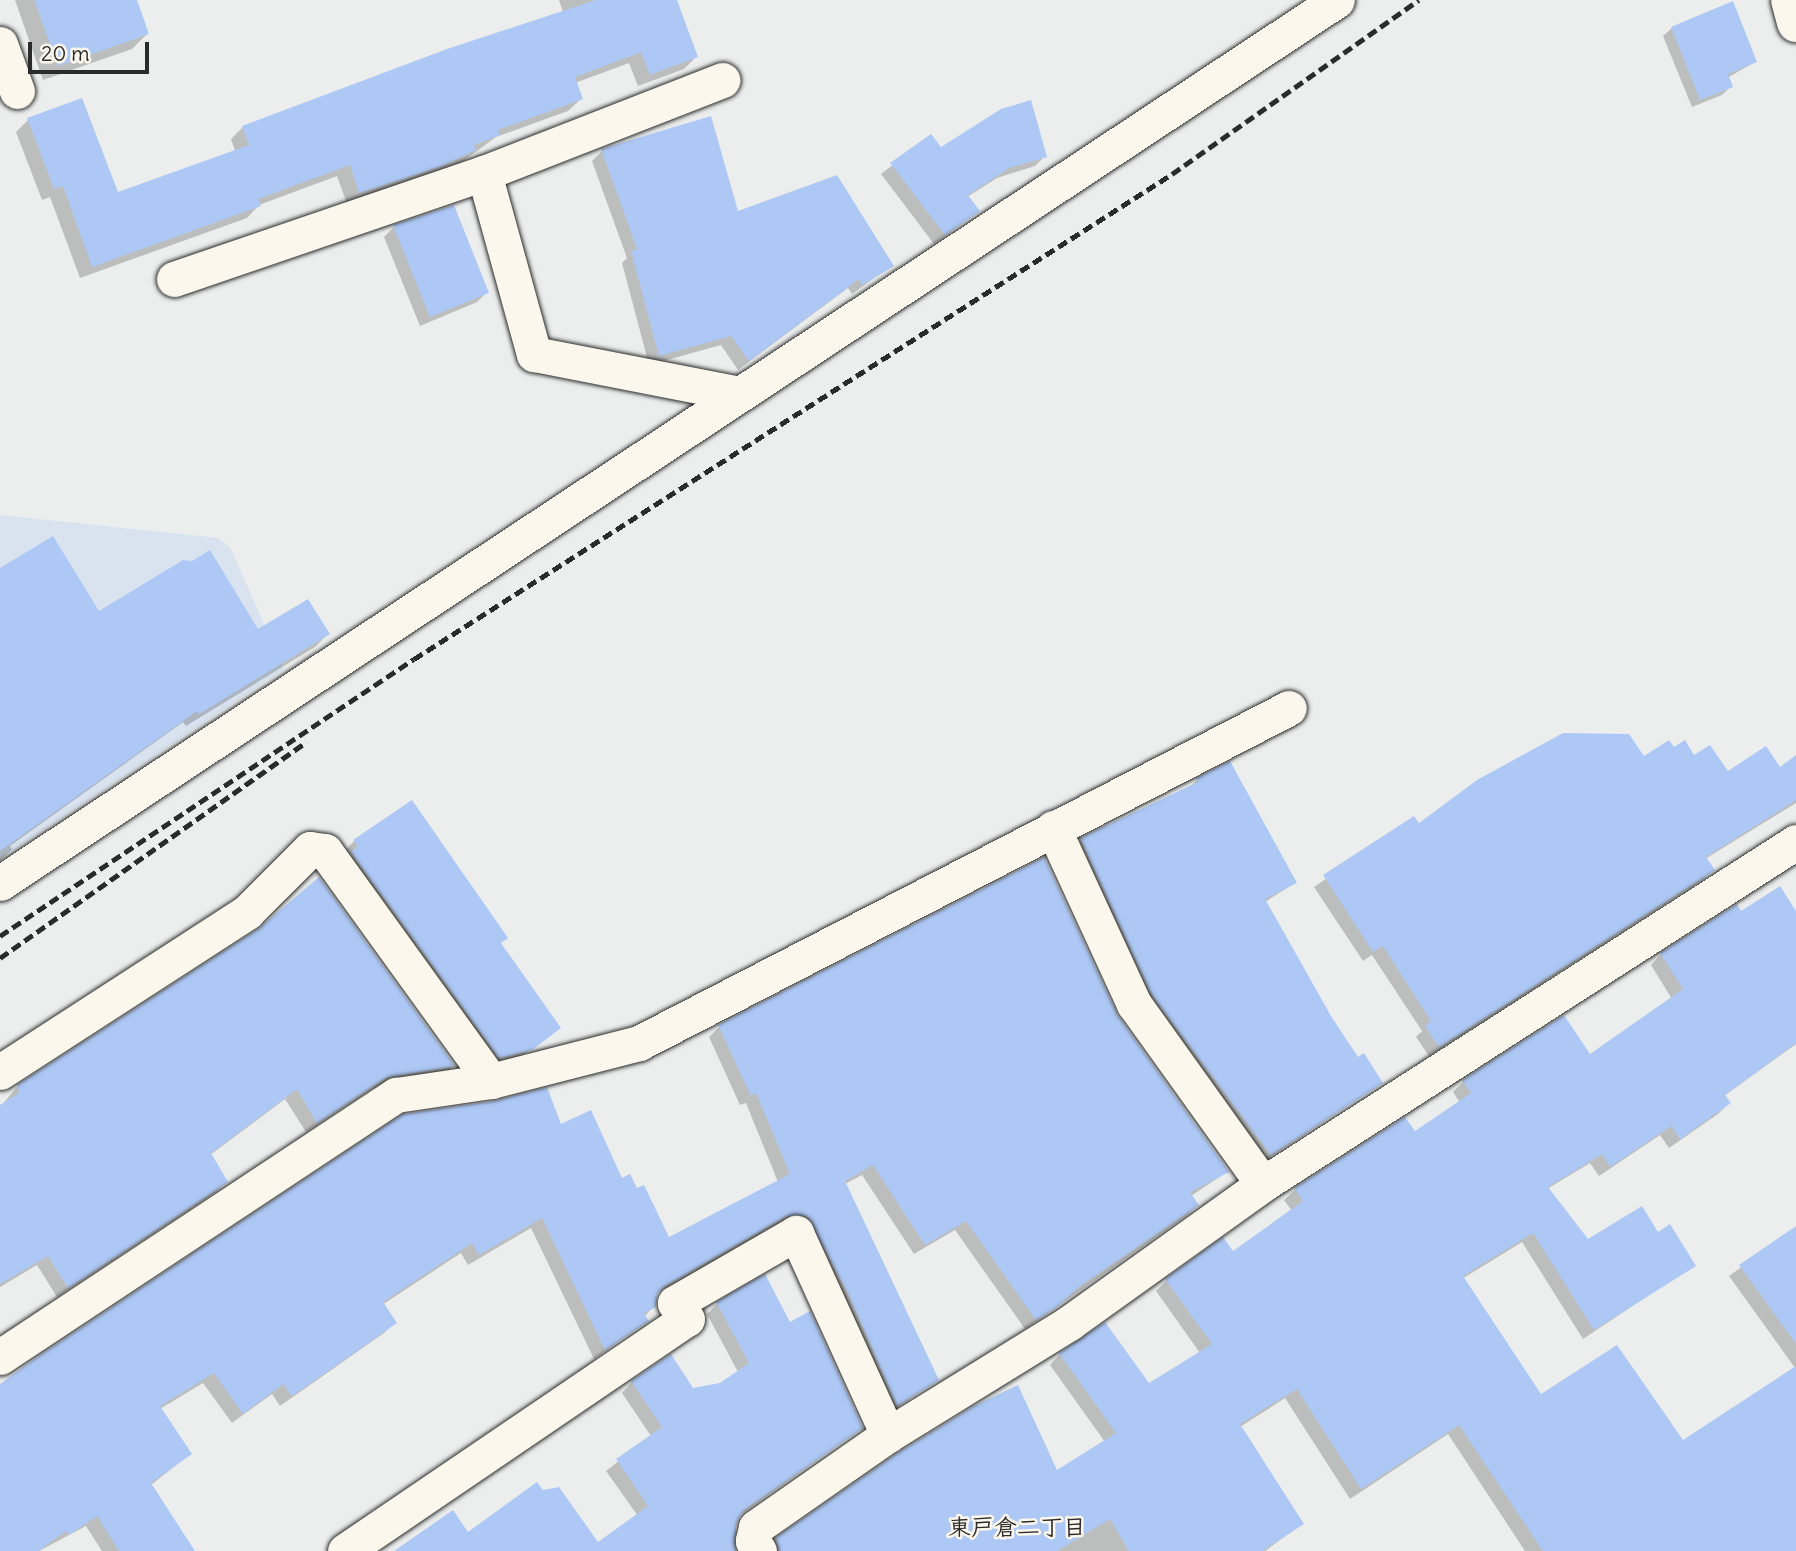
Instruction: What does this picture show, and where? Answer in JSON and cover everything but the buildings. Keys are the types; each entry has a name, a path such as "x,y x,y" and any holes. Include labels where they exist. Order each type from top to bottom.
{"street":[{"path":"0,883 1337,0"},
{"path":"1790,0 1796,23"},
{"path":"0,44 17,91"},
{"path":"174,279 484,173 723,80"},
{"path":"484,173 534,354 739,394"},
{"path":"0,1357 396,1094 491,1081 639,1043 1289,708"},
{"path":"1053,828 1134,1004 1263,1184"},
{"path":"759,1551 753,1541 756,1527 888,1435 1069,1323 1263,1184 1796,842"},
{"path":"0,1072 247,912 310,849 324,851 491,1081"},
{"path":"345,1551 687,1319 674,1303 796,1233 888,1435"}],"shaded area":[{"path":"0,515 219,538 231,549 284,669 0,859"}],"railway":[{"path":"0,936 414,659 1172,174 1419,0"},
{"path":"0,958 306,742"}],"district":[{"name":"東戸倉二丁目","path":"1017,1527"}]}
